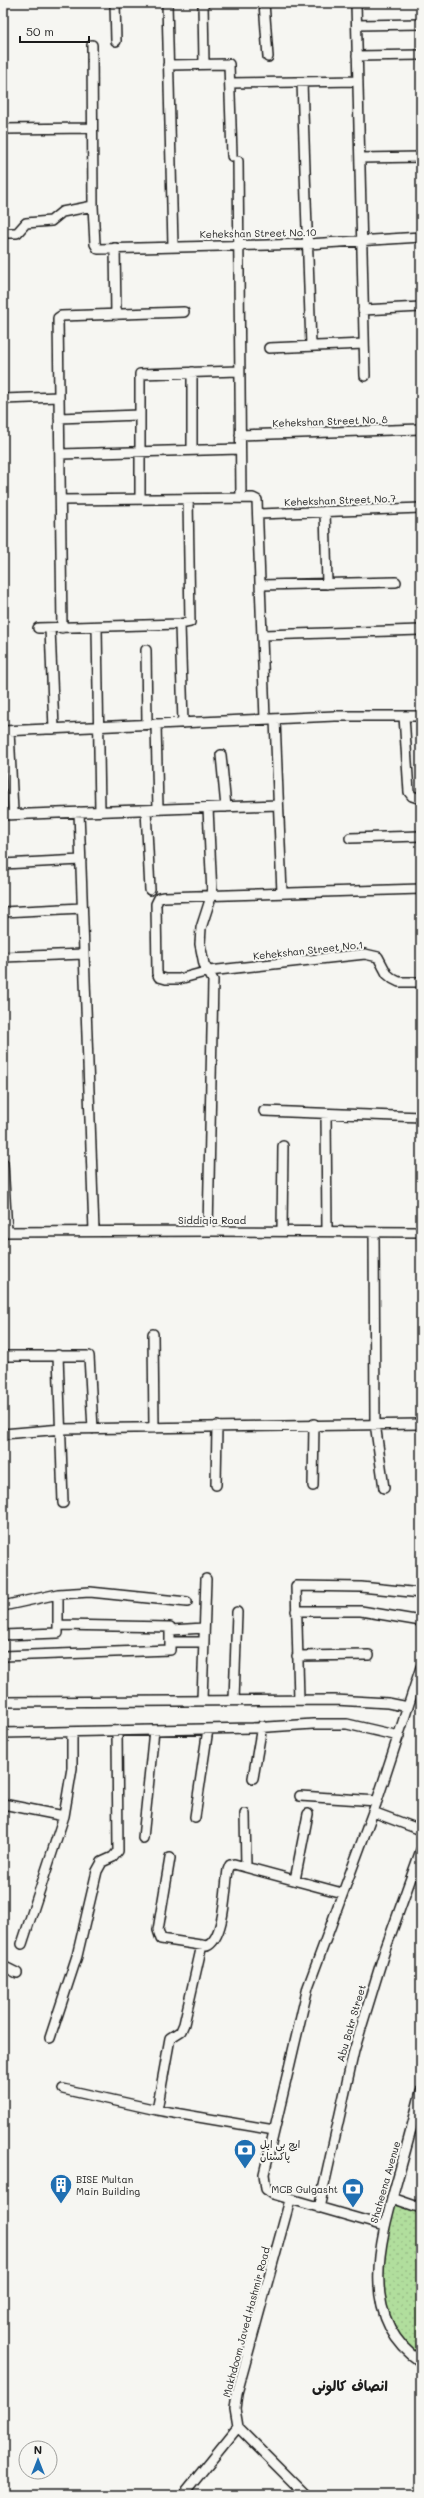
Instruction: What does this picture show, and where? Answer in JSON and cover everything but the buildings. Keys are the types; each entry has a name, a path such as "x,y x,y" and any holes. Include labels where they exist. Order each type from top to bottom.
{"street":[{"path":"116,3 116,41"},
{"path":"167,3 172,246"},
{"path":"204,3 204,64"},
{"path":"264,3 268,57"},
{"path":"356,3 365,376"},
{"path":"356,25 421,24"},
{"path":"3,233 17,234 26,223 51,221 62,212 93,206 92,45"},
{"path":"357,56 421,55"},
{"path":"168,65 229,64 235,158 238,245 241,498"},
{"path":"231,84 358,81"},
{"path":"302,82 311,346"},
{"path":"3,129 92,128"},
{"path":"360,158 421,157"},
{"name":"Kehekshan Street No.10","path":"93,206 96,248 308,244 421,237"},
{"path":"115,248 116,315"},
{"path":"363,310 421,307"},
{"path":"62,628 58,318 61,316 184,312"},
{"path":"269,348 364,344"},
{"path":"140,499 140,374 239,371"},
{"path":"192,372 192,450"},
{"path":"3,399 59,397"},
{"path":"59,418 139,415"},
{"name":"Kehekshan Street No. 8","path":"240,435 421,429"},
{"path":"60,454 240,449"},
{"path":"61,500 256,498 259,514 263,635 278,805 282,892"},
{"path":"38,628 98,628 180,624 190,622 188,499"},
{"name":"Kehekshan Street No.7","path":"259,514 421,508"},
{"path":"325,511 326,584"},
{"path":"261,585 396,582"},
{"path":"180,624 183,723"},
{"path":"50,628 54,729"},
{"path":"98,628 100,811"},
{"path":"263,635 421,630"},
{"path":"146,650 158,809"},
{"path":"404,716 409,792 412,796 421,799"},
{"path":"13,811 6,731 270,719 421,716"},
{"path":"221,755 226,807"},
{"path":"3,815 278,805"},
{"path":"208,808 212,894 201,928 200,944 204,964 213,980 208,1230"},
{"path":"146,810 150,890"},
{"path":"79,812 94,1231"},
{"path":"350,838 421,836"},
{"path":"3,864 81,860"},
{"path":"212,894 421,888"},
{"name":"Kehekshan Street No.1","path":"212,894 159,898 156,904 157,973 159,977 166,979 179,978 209,971 365,954 378,957 387,974 399,982 421,982"},
{"path":"3,912 82,908"},
{"path":"3,958 84,954"},
{"path":"264,1111 421,1117"},
{"path":"326,1114 327,1231"},
{"path":"282,1231 283,1146"},
{"path":"3,1163 5,1232"},
{"name":"Siddiqia Road","path":"5,1232 208,1230 421,1232"},
{"path":"374,1232 374,1423 384,1488"},
{"path":"153,1334 154,1428"},
{"path":"3,1356 89,1356 93,1429"},
{"path":"58,1356 62,1429 63,1503"},
{"path":"3,1434 62,1429 374,1423 421,1424"},
{"path":"313,1486 314,1424"},
{"path":"216,1484 217,1426"},
{"path":"202,1700 206,1579"},
{"path":"299,1700 296,1611 296,1588 298,1585 361,1587 421,1593"},
{"path":"3,1606 58,1594 90,1592 187,1602"},
{"path":"3,1635 57,1633 59,1625 58,1594"},
{"path":"296,1611 361,1611 421,1621"},
{"path":"234,1700 237,1612"},
{"path":"59,1625 169,1627 171,1630 204,1628"},
{"path":"3,1656 169,1651 171,1630"},
{"path":"170,1642 204,1642"},
{"path":"298,1656 369,1655"},
{"path":"384,2226 290,2200 266,2189 264,2174 308,1987 377,1801 421,1667"},
{"path":"3,1702 299,1700 388,1703 408,1707"},
{"path":"3,1733 208,1729 347,1724 398,1736"},
{"path":"253,1778 262,1726"},
{"path":"195,1817 208,1729"},
{"path":"143,1838 154,1730"},
{"path":"50,2038 77,1956 98,1871 102,1862 113,1857 118,1851 117,1731"},
{"path":"22,1944 64,1816 72,1768 72,1732"},
{"path":"300,1796 377,1801"},
{"path":"3,1804 64,1816"},
{"path":"373,1812 421,1830"},
{"path":"246,1814 246,1867"},
{"path":"295,1880 308,1814"},
{"name":"Abu Bakr Street","path":"319,2208 354,2052 384,1953 421,1850"},
{"path":"170,1858 158,1935 161,1939 202,1946 212,1944 220,1928 230,1865 234,1864 246,1867 342,1893"},
{"path":"157,2110 170,2038 181,2031 184,2024 202,1946"},
{"path":"3,1966 17,1973"},
{"path":"63,2089 157,2110 274,2130"},
{"name":"Shaheena Avenue","path":"421,2092 417,2126 384,2226 378,2288 381,2306 401,2342 421,2362"},
{"path":"392,2198 421,2208"},
{"name":"Makhdoom Javed Hashmir Road","path":"238,2427 235,2409 237,2393 290,2200"},
{"path":"183,2495 238,2427 306,2495"}],"green space":[{"path":"392,2198 421,2208 421,2362 390,2326 378,2288"}],"place":[{"name":"ایچ بی ایل پاکستان","path":"245,2170"},
{"name":"BISE Multan Main Building","path":"61,2204"},
{"name":"MCB Gulgasht","path":"353,2208"}],"district":[{"name":"انصاف کالونی","path":"350,2385"}]}
